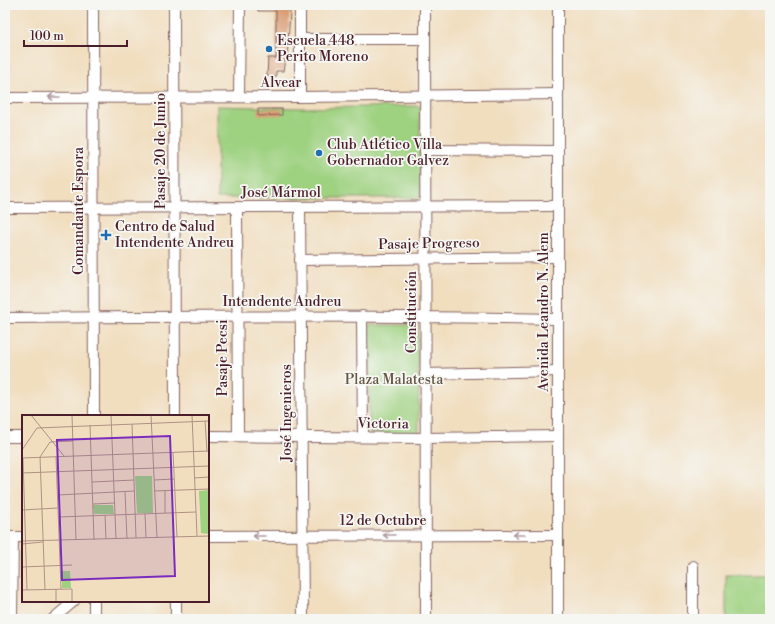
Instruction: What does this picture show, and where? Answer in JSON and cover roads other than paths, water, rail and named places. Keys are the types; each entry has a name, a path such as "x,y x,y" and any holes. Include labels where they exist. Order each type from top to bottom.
{"street":[{"name":"Comandante Espora","path":"93,5 94,415"},
{"name":"Pasaje 20 de Junio","path":"174,5 176,415"},
{"path":"239,97 240,5"},
{"path":"300,5 300,96"},
{"name":"Constitución","path":"425,5 426,619"},
{"name":"Avenida Leandro N. Alem","path":"558,5 558,619"},
{"path":"300,40 425,39"},
{"name":"Alvear","path":"5,98 558,94"},
{"path":"426,150 558,151"},
{"name":"José Mármol","path":"5,208 558,206"},
{"name":"José Ingenieros","path":"300,207 303,619"},
{"name":"Pasaje Pecsi","path":"237,208 238,436"},
{"name":"Pasaje Progreso","path":"300,260 558,257"},
{"name":"Intendente Andreu","path":"5,318 300,315 558,319"},
{"path":"362,316 363,437"},
{"path":"425,374 558,371"},
{"name":"Victoria","path":"209,436 425,438 558,436"},
{"path":"5,437 22,437"},
{"name":"12 de Octubre","path":"209,536 558,535"},
{"path":"12,619 14,537"},
{"path":"693,566 693,619"},
{"path":"53,619 73,602"},
{"path":"94,602 94,619"},
{"path":"176,602 176,619"}],"place":[{"name":"Escuela 448 Perito Moreno","path":"269,49"},
{"name":"Club Atlético Villa Gobernador Galvez","path":"319,153"},
{"name":"Centro de Salud Intendente Andreu","path":"106,235"}],"park label":[{"name":"Plaza Malatesta","path":"394,380"}]}
